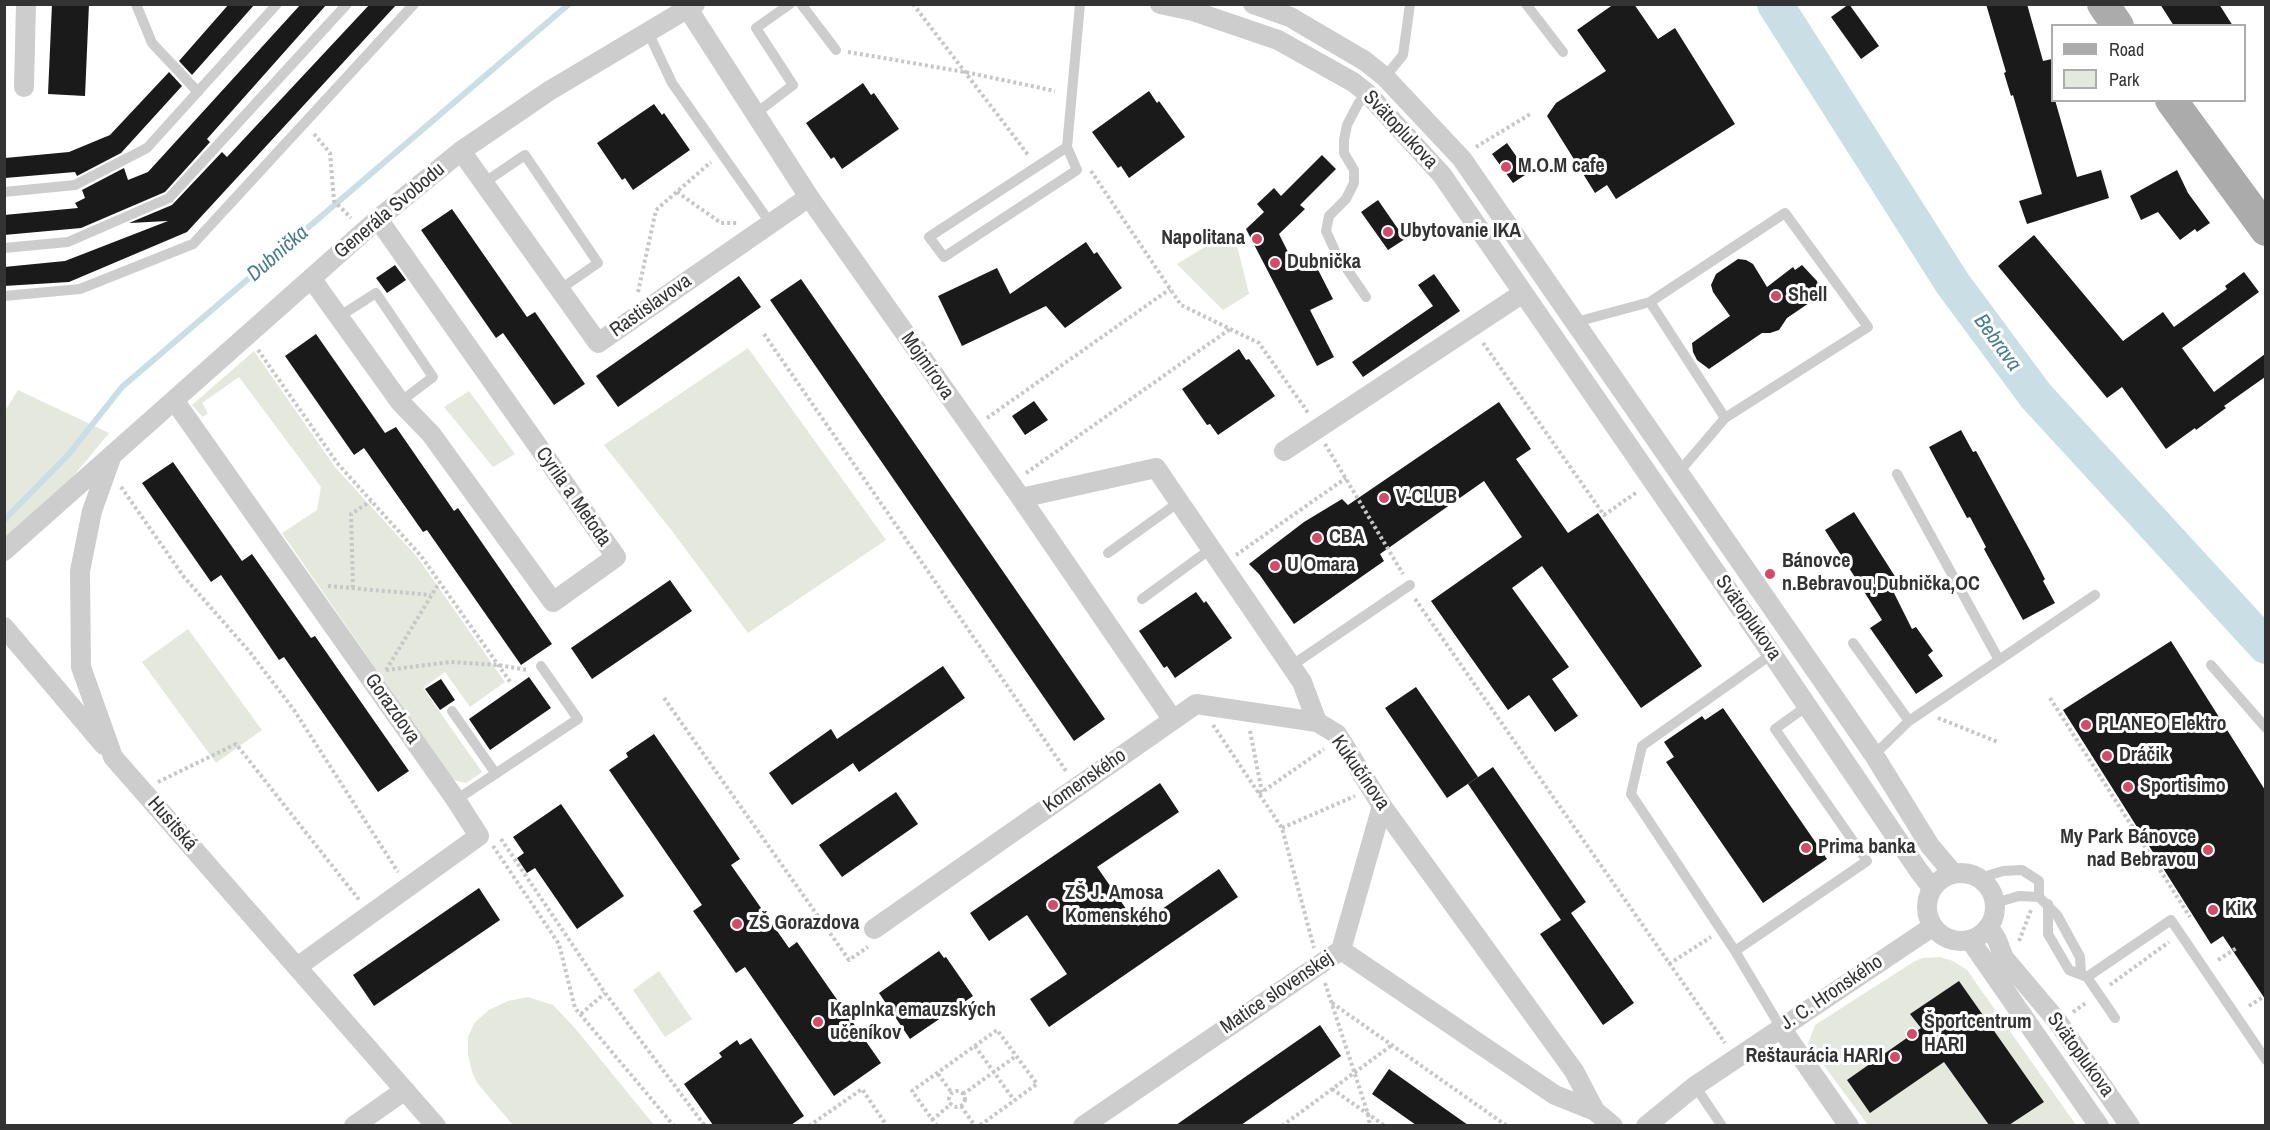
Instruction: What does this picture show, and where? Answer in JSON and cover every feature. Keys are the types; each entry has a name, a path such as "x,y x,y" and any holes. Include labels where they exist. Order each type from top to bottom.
{"main road":[{"path":"2103,4 2117,24"},
{"path":"2172,102 2265,230"}],"street":[{"path":"24,87 26,4"},
{"name":"Svätoplukova","path":"1160,4 1193,11 1278,40 1353,82 1367,93 1442,175 1932,888"},
{"name":"Svätoplukova","path":"1253,4 1290,17 1365,61 1385,77 1462,159 1874,755 1930,846 1953,873"},
{"name":"Mojmírova","path":"691,7 755,114 809,197 1016,491 1173,720"},
{"name":"Generála Svobodu","path":"4,551 378,219 461,152 549,91 691,7"},
{"name":"Rastislavova","path":"461,152 598,343 809,197"},
{"name":"Cyrila a Metoda","path":"311,278 400,402 431,434 553,602 616,557 378,219"},
{"path":"1284,451 1523,293"},
{"path":"1563,349 1581,328"},
{"name":"Gorazdova","path":"174,400 308,590 380,677 479,836 297,967"},
{"name":"Husitská","path":"112,455 92,511 80,570 81,667 113,757 436,1125"},
{"name":"Kukučínova","path":"1016,491 1156,468 1302,682 1317,722 1337,734 1382,806 1574,1071 1595,1111 1613,1125"},
{"path":"4,627 113,757"},
{"name":"Komenského","path":"874,928 1196,704 1317,722"},
{"path":"1341,950 1382,806"},
{"path":"1953,873 1972,874 1980,878 1990,890 1995,903 1995,912 1989,927 1977,938 1963,942 1949,939 1932,927 1926,911 1926,903 1932,888 1941,879 1953,873"},
{"name":"J. C. Hronského","path":"1646,1125 1695,1086 1932,927"},
{"name":"Svätoplukova","path":"1989,927 1997,939 2004,958 2058,1022 2130,1125"},
{"name":"Svätoplukova","path":"1970,940 2098,1125"},
{"name":"Matice slovenskej","path":"1083,1125 1341,950 1555,1095 1595,1111"},
{"path":"1781,1028 1849,1125"},
{"path":"354,1125 405,1090"}],"lane":[{"path":"136,4 152,43 198,92"},
{"path":"4,192 75,186 147,148 277,4"},
{"path":"4,248 68,242 169,198 347,4"},
{"path":"4,296 80,289 193,244 414,4"},
{"path":"755,114 793,85 756,28 790,4"},
{"path":"801,4 836,50"},
{"path":"1067,147 929,237 944,257 1077,170 1067,147 1080,4"},
{"path":"1385,77 1403,55 1410,4"},
{"path":"1526,4 1563,52"},
{"path":"648,32 672,83 771,224"},
{"path":"1366,297 1336,253 1326,231 1329,216 1346,199 1354,183 1354,170 1344,153 1344,140 1347,125 1358,104 1367,93"},
{"path":"484,182 525,155 598,263 559,290"},
{"path":"1581,328 1650,302 1785,213 1868,327 1725,418 1679,472"},
{"path":"340,316 376,293 433,377 400,402"},
{"path":"1650,302 1725,418"},
{"path":"1897,474 1999,660"},
{"path":"1108,552 1179,502"},
{"path":"1142,598 1212,548"},
{"path":"1291,666 1410,585"},
{"path":"1874,755 1909,721 2095,595"},
{"path":"1853,643 1909,721"},
{"path":"1772,654 1642,746 1631,794 1735,951 1781,1028"},
{"path":"2211,665 2265,728"},
{"path":"456,800 578,719 543,669"},
{"path":"1735,951 1867,861 1775,729 1807,706"},
{"path":"452,711 496,774"},
{"path":"1980,878 2022,870 2039,881 2048,934 2069,970 2084,975"},
{"path":"1995,903 2019,897 2044,901 2057,915 2080,957 2084,975 2115,1018"},
{"path":"2084,975 2171,920 2265,1060"},
{"path":"1695,1086 1722,1125"}],"path":[{"path":"913,4 1034,163"},
{"path":"836,50 966,72 1055,91"},
{"path":"1470,151 1532,113"},
{"path":"305,122 330,153 334,201 344,212"},
{"path":"1067,147 1092,173 1181,305 1259,343 1320,428 1326,446 1410,585 1414,598 1718,1035 1737,1058"},
{"path":"632,319 656,210 721,153"},
{"path":"677,192 721,223 771,224"},
{"path":"990,416 1170,289"},
{"path":"1472,327 1604,515 1642,488"},
{"path":"1016,491 1230,329"},
{"path":"764,334 1077,786"},
{"path":"256,347 338,464 421,555 511,683"},
{"path":"1223,564 1346,478"},
{"path":"117,481 184,577 249,651 294,710 408,887"},
{"path":"353,588 351,514 371,501"},
{"path":"380,677 439,583"},
{"path":"308,590 317,585 431,595"},
{"path":"380,677 451,662 543,669"},
{"path":"664,698 849,960"},
{"path":"2050,698 2194,924 2067,1016"},
{"path":"1923,712 1998,742"},
{"path":"1208,717 1261,793 1282,828 1319,963 1370,1125"},
{"path":"1249,724 1261,793"},
{"path":"155,784 236,744 370,915"},
{"path":"1261,793 1324,749"},
{"path":"1282,828 1356,796"},
{"path":"501,839 606,993 705,1125"},
{"path":"492,845 559,944 575,1008 674,1125"},
{"path":"2017,945 2031,910"},
{"path":"1669,964 1721,930"},
{"path":"2218,960 2238,947"},
{"path":"2212,951 2224,969"},
{"path":"581,1014 606,993"},
{"path":"2243,997 2255,1014"},
{"path":"2249,1006 2263,997"},
{"path":"1331,1002 1507,1125"},
{"path":"937,1125 912,1091 997,1030 1036,1084 977,1125 961,1106"},
{"path":"1282,1125 1392,1045"},
{"path":"975,1046 1014,1100"},
{"path":"963,1094 1017,1056"},
{"path":"938,1074 952,1093"},
{"path":"860,1083 887,1125"},
{"path":"809,1125 862,1089"},
{"path":"1332,1089 1385,1125"},
{"path":"958,1091 963,1094 965,1099 961,1106 954,1107 951,1104 949,1097 952,1093 958,1091"},
{"path":"932,1120 951,1104"}],"green space":[{"path":"1233,230 1249,294 1223,310 1177,264"},
{"path":"748,348 886,540 748,633 604,445"},
{"path":"254,351 335,467 418,558 505,682 470,707 445,672 423,688 482,772 466,783 453,780 282,533 317,510 321,487 239,377 202,403 208,413 203,417 192,405"},
{"path":"18,390 109,433 5,559 5,411"},
{"path":"469,391 515,454 493,467 444,407"},
{"path":"188,629 262,730 216,763 142,662"},
{"name":"Športcentrum HARI","path":"1940,957 1953,961 1967,970 2076,1125 1868,1125 1808,1044 1815,1025 1915,961"},
{"path":"659,971 692,1019 665,1037 633,990"},
{"path":"528,997 553,1005 574,1027 654,1125 513,1125 477,1083 468,1054 468,1037 475,1022 489,1010 508,1001"}],"building":[{"path":"52,4 89,4 85,96 48,94"},
{"path":"229,4 255,4 192,75 179,61"},
{"path":"301,4 327,4 207,139 210,142 165,192 81,228 4,235 4,215 78,208 75,203 85,198 82,190 124,168 128,180 148,172"},
{"path":"370,4 397,4 187,232 69,282 4,286 4,267 65,261 168,221 129,223 172,205 222,152 227,157"},
{"path":"1614,4 1634,4 1658,39 1675,28 1735,124 1616,199 1607,185 1595,193 1547,116 1556,103 1606,71 1577,30"},
{"path":"1849,4 1879,46 1861,59 1831,17"},
{"path":"1986,4 2027,4 2043,61 2051,59 2051,102 2056,102 2077,177 2101,170 2109,198 2027,224 2019,201 2042,194 2013,95 2011,96 2004,73 2006,72"},
{"path":"2160,4 2219,4 2232,24 2173,24"},
{"path":"169,72 182,86 121,153 77,176 75,172 5,178 5,158 69,152 110,135"},
{"path":"863,83 871,95 874,93 899,129 842,169 834,157 831,159 806,123"},
{"path":"1149,91 1185,137 1129,178 1121,166 1118,168 1092,132"},
{"path":"654,104 662,115 664,113 690,150 633,190 625,178 622,180 597,143"},
{"path":"1507,143 1528,173 1513,183 1492,154"},
{"path":"1322,155 1336,169 1300,205 1305,209 1279,234 1295,266 1312,258 1333,299 1310,310 1334,357 1317,366 1246,229 1264,212 1257,204 1274,188 1281,196"},
{"path":"2177,170 2188,193 2210,223 2197,232 2195,229 2180,240 2158,212 2141,220 2130,196"},
{"name":"Ubytovanie IKA","path":"1378,200 1405,239 1388,250 1361,212"},
{"path":"452,209 527,317 535,312 585,384 554,405 503,333 496,338 421,230"},
{"path":"2034,235 2123,341 2163,312 2174,327 2227,289 2225,286 2244,272 2259,292 2182,348 2214,392 2265,354 2265,377 2224,406 2226,408 2196,430 2195,428 2166,449 2122,387 2107,398 1998,266"},
{"path":"1086,242 1094,254 1097,252 1122,288 1065,328 1046,306 962,346 938,296 997,268 1010,294"},
{"name":"Shell","path":"1738,259 1753,264 1767,287 1793,267 1795,270 1802,265 1817,281 1820,291 1813,296 1815,299 1787,318 1779,330 1762,333 1709,369 1697,360 1692,343 1730,316 1713,292 1711,285 1716,274"},
{"path":"395,265 406,280 387,293 376,278"},
{"path":"1434,274 1460,311 1363,377 1352,362 1433,306 1418,285"},
{"path":"739,276 761,307 618,407 596,376"},
{"path":"801,279 1105,719 1074,741 770,300"},
{"path":"316,334 385,433 396,427 454,511 458,508 552,644 521,665 427,530 423,532 364,448 354,455 285,356"},
{"path":"1239,349 1246,360 1249,359 1275,396 1218,435 1210,424 1207,425 1182,389"},
{"path":"1034,401 1048,420 1025,435 1012,416"},
{"path":"1499,402 1531,449 1516,459 1568,533 1598,513 1702,666 1641,708 1542,566 1512,588 1569,667 1552,679 1578,716 1555,732 1529,695 1508,710 1431,601 1522,537 1484,481 1380,554 1384,561 1294,624 1259,574 1249,564 1304,522 1342,499 1348,505"},
{"path":"1961,430 1973,452 1976,451 2031,552 2055,603 2023,620 1984,549 1986,547 1970,517 1967,518 1929,447"},
{"path":"173,462 242,561 252,554 311,638 315,636 409,771 378,792 284,657 279,660 221,575 211,582 142,483"},
{"path":"1854,512 1896,578 1889,583 1912,629 1916,627 1933,651 1928,655 1943,676 1916,694 1870,628 1882,620 1825,530"},
{"path":"670,580 692,611 592,679 571,648"},
{"path":"1196,592 1204,603 1206,601 1232,638 1175,678 1167,666 1164,668 1139,631"},
{"name":"My Park Bánovce nad Bebravou","path":"2171,641 2265,790 2265,999 2223,936 2211,944 2063,710"},
{"path":"943,666 965,698 859,772 853,763 792,805 769,773 831,729 837,739"},
{"path":"529,677 551,708 490,750 469,719"},
{"path":"441,679 455,700 440,710 425,689"},
{"path":"1416,687 1478,777 1447,798 1385,708"},
{"path":"1723,708 1827,859 1763,903 1666,762 1674,757 1664,742 1702,716 1705,720"},
{"path":"654,734 740,859 731,865 789,948 797,942 881,1063 834,1096 745,967 736,973 693,911 702,905 609,770 628,757 626,753"},
{"path":"1493,767 1586,902 1571,913 1634,1003 1603,1025 1540,934 1561,920 1468,784"},
{"name":"ZŠ J. Amosa Komenského","path":"1160,783 1179,812 1097,867 1138,926 1219,869 1238,897 1049,1027 1030,999 1067,974 1027,915 989,941 970,913"},
{"path":"896,792 918,824 842,877 819,845"},
{"path":"561,804 624,896 577,929 535,868 527,873 517,858 524,853 513,837"},
{"path":"479,888 500,920 374,1006 353,975"},
{"path":"939,951 944,958 946,957 973,996 910,1039 879,993"},
{"path":"1959,981 2044,1102 2009,1125 1989,1125 1944,1062 1870,1113 1847,1080 1921,1028 1910,1014"},
{"path":"1320,1025 1341,1056 1241,1125 1176,1125"},
{"path":"751,1038 804,1116 791,1125 713,1125 684,1084 722,1057 719,1053 737,1040 740,1045"},
{"path":"1389,1069 1468,1125 1416,1125 1372,1094"}],"waterway":[{"name":"Dubnička","path":"4,520 68,455 122,387 569,4"},
{"name":"Bebrava","path":"1775,4 1953,284 2036,396 2266,646"}],"place":[{"name":"M.O.M cafe","path":"1506,167"},
{"name":"Ubytovanie IKA","path":"1388,232"},
{"name":"Napolitana","path":"1257,239"},
{"name":"Dubnička","path":"1275,263"},
{"name":"Shell","path":"1776,296"},
{"name":"V-CLUB","path":"1384,498"},
{"name":"CBA","path":"1317,538"},
{"name":"U Omara","path":"1275,566"},
{"name":"Bánovce n.Bebravou,Dubnička,OC","path":"1770,574"},
{"name":"PLANEO Elektro","path":"2086,725"},
{"name":"Dráčik","path":"2107,756"},
{"name":"Sportisimo","path":"2128,787"},
{"name":"Prima banka","path":"1806,848"},
{"name":"My Park Bánovce nad Bebravou","path":"2208,850"},
{"name":"ZŠ J. Amosa Komenského","path":"1053,905"},
{"name":"KiK","path":"2213,910"},
{"name":"ZŠ Gorazdova","path":"737,924"},
{"name":"Kaplnka emauzských učeníkov","path":"818,1022"},
{"name":"Športcentrum HARI","path":"1912,1034"},
{"name":"Reštaurácia HARI","path":"1895,1057"}]}
